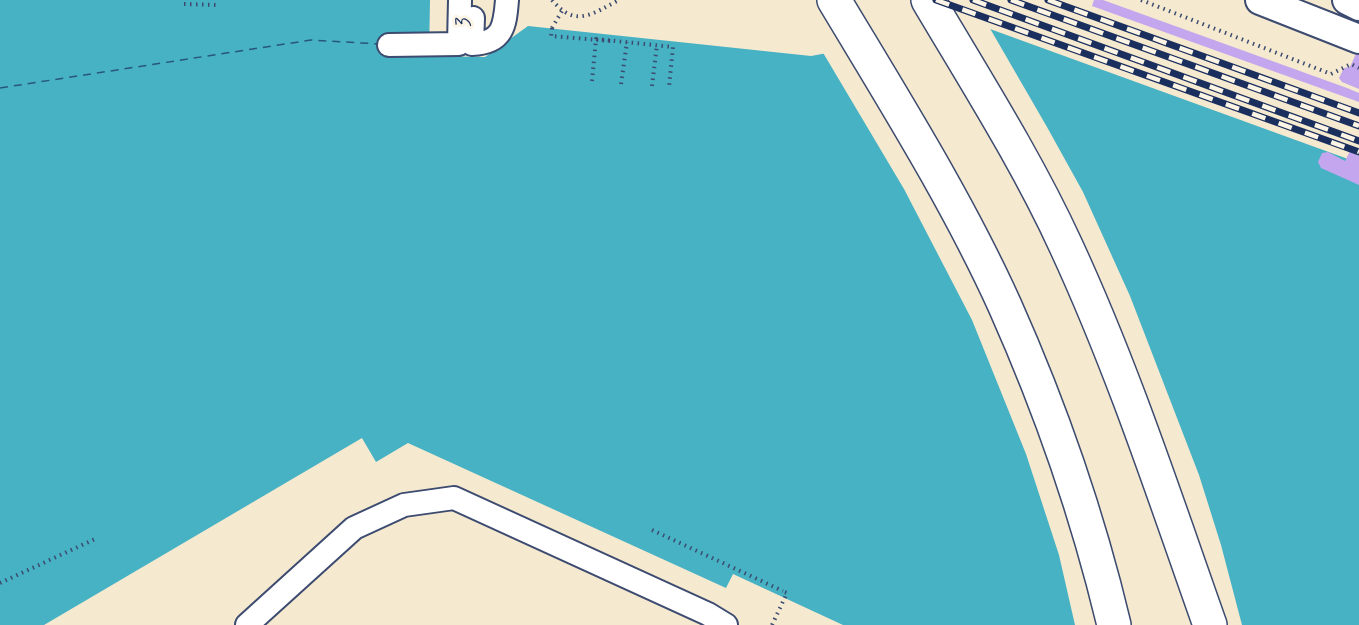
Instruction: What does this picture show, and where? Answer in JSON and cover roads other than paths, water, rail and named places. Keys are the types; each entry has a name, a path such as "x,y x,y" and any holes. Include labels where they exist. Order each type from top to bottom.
{"highway":[{"path":"834,0 935,171 1001,297 1047,407 1083,510 1114,625"},
{"path":"928,0 1014,145 1061,236 1110,347 1210,625"},
{"path":"1150,455 1176,542 1197,625"},
{"path":"1083,510 1096,625"}],"main road":[{"path":"1260,0 1359,39"},
{"path":"1347,0 1359,6"}],"lane":[{"path":"460,0 465,44"},
{"name":"3","path":"465,44 466,0"},
{"path":"465,44 474,0"},
{"path":"389,45 465,44 490,41 502,30 507,0"},
{"path":"247,625 354,528 404,505 454,498 708,614 726,625"}],"water":[{"path":"0,0 430,0 429,56 485,57 528,26 811,56 979,25 1359,163 1359,625 843,625 733,574 726,588 408,443 376,462 362,438 44,625 0,625"}],"railway":[{"path":"936,0 1359,152"},
{"path":"973,0 1359,141"},
{"path":"1011,0 1359,126"},
{"path":"1048,0 1359,113"}]}
